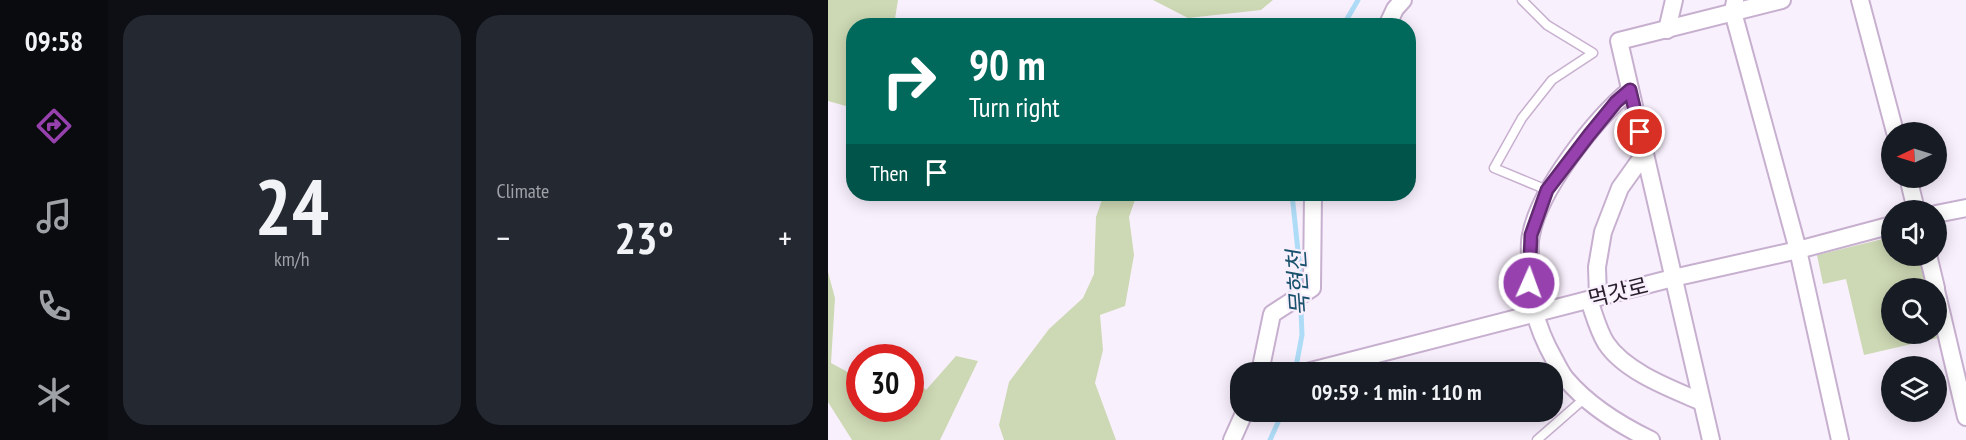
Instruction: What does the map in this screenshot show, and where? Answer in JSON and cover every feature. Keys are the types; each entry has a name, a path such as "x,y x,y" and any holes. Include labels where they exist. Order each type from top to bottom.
{"street":[{"path":"1391,18 1403,0"},
{"path":"1667,30 1674,0"},
{"path":"1711,440 1619,41 1667,30 1734,6 1782,0"},
{"path":"1860,0 1892,122"},
{"path":"1734,6 1798,250 1840,440"},
{"path":"1630,90 1616,102 1547,190 1531,235 1529,283 1534,314 1545,342 1564,378 1596,408 1651,440"},
{"path":"1645,153 1620,188 1603,232 1593,298 1598,327 1608,345 1629,366 1656,382 1702,402"},
{"path":"1262,362 1272,315 1312,288 1313,201"},
{"path":"1947,212 1966,208"},
{"name":"먹갓로","path":"1348,362 1593,298 1798,250 1881,228"},
{"path":"1947,336 1966,417"},
{"path":"1232,440 1240,422"}],"lane":[{"path":"1522,0 1547,25 1593,53 1552,80 1522,118 1494,168 1547,190"},
{"path":"1537,440 1586,398"}],"green space":[{"path":"828,0 898,0 895,18 846,18 846,106 828,101"},
{"path":"1153,0 1273,0 1261,10 1188,18"},
{"path":"1102,201 1135,201 1129,217 1134,255 1125,306 1100,315 1103,350 1095,383 1116,440 1004,440 999,425 1009,382 1049,329 1083,298 1094,274 1096,217"},
{"path":"1881,239 1881,266 1926,266 1929,278 1881,278 1881,344 1912,344 1864,355 1846,279 1823,284 1817,255"},
{"path":"828,272 835,298 831,363 846,371 846,422 924,422 924,388 926,390 956,356 978,361 940,440 852,440 828,402"}],"waterway":[{"name":"묵현천","path":"1348,18 1358,0"},
{"name":"묵현천","path":"1293,201 1299,261 1302,335 1297,362"},
{"name":"묵현천","path":"1270,440 1278,422"}],"route":[{"path":"1529,283 1531,235 1547,190 1575,151 1616,102 1630,90 1640,132"}]}
